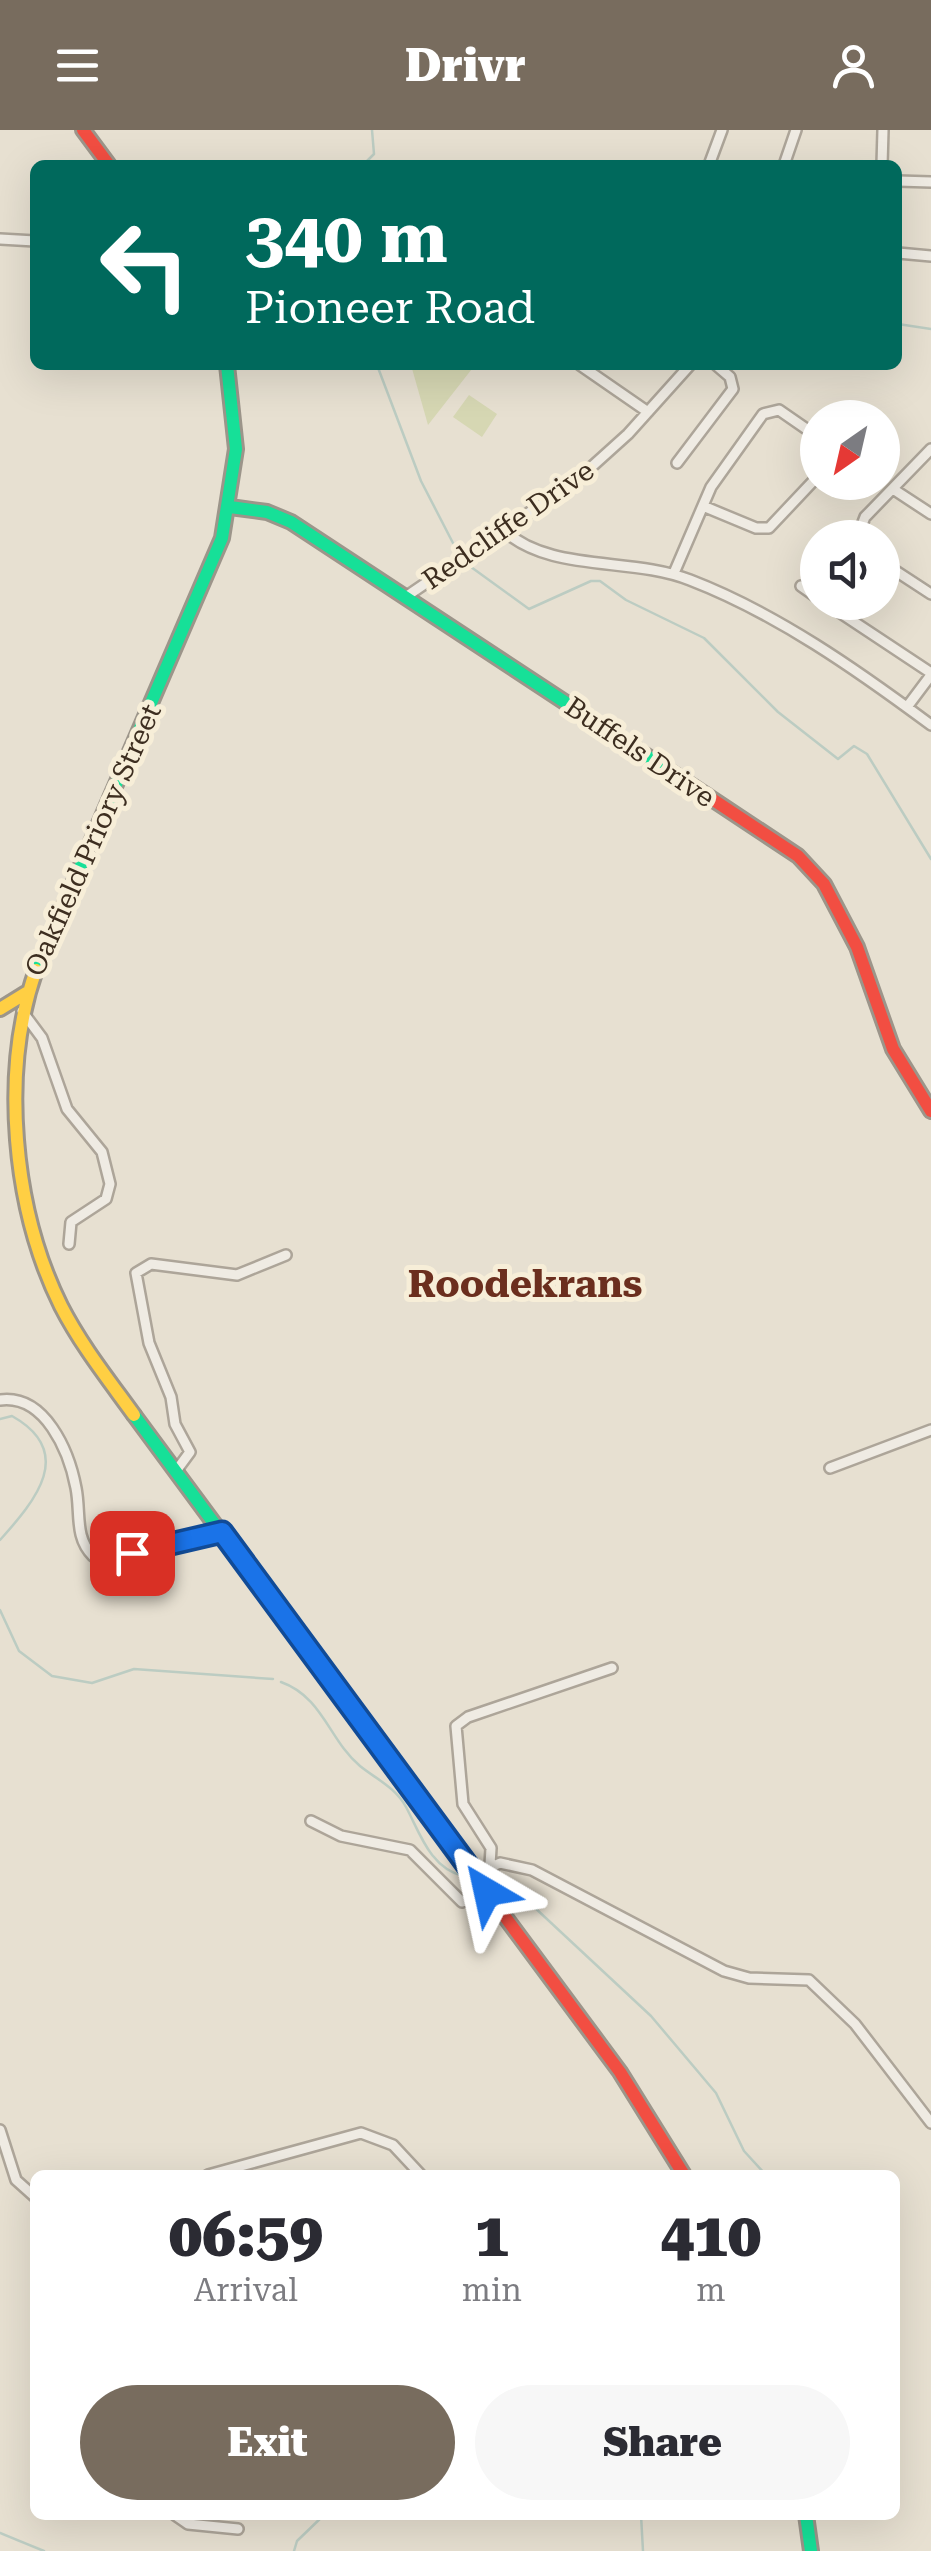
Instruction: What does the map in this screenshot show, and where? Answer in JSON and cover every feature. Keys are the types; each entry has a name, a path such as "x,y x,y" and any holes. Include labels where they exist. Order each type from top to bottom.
{"street":[{"path":"83,130 105,160"},
{"path":"711,160 722,130"},
{"path":"786,160 796,130"},
{"path":"882,160 883,130"},
{"path":"902,181 931,182"},
{"path":"0,238 30,241"},
{"path":"902,253 931,256"},
{"name":"Oakfield Priory Street","path":"228,370 236,449 230,507 212,565 26,993 12,1074 11,1114 18,1193 30,1237 77,1335 620,2072 681,2170"},
{"path":"587,370 648,412"},
{"name":"Redcliffe Drive","path":"407,596 577,480 686,370"},
{"path":"676,463 733,389 730,377 722,370"},
{"path":"674,574 717,478 768,410 780,410 800,424"},
{"path":"900,483 931,449"},
{"path":"900,494 931,514"},
{"path":"703,506 756,528 769,528 800,495"},
{"path":"864,520 884,500"},
{"name":"Buffels Drive","path":"230,507 267,512 291,522 818,874 850,922 897,1060 931,1111"},
{"path":"502,529 533,552 674,574 755,610 931,725"},
{"path":"900,574 931,594"},
{"path":"851,620 931,674 907,707"},
{"path":"0,1009 26,993"},
{"path":"22,1011 42,1038 67,1109 96,1139 108,1174 106,1199 71,1222 69,1244"},
{"path":"176,1471 190,1452 175,1424 171,1397 149,1343 138,1268 151,1264 237,1275 286,1255"},
{"path":"0,1400 30,1404 49,1424 71,1469 79,1532 93,1556 108,1558 222,1532"},
{"path":"830,1468 931,1430"},
{"path":"490,1865 491,1848 463,1804 456,1726 612,1668"},
{"path":"310,1821 341,1836 410,1850 462,1902 487,1892"},
{"path":"474,1875 490,1865 513,1864 532,1870 724,1970 749,1978 796,1978 820,1986 931,2123"},
{"path":"0,2130 16,2180 30,2193"},
{"path":"226,2170 361,2133 393,2144 416,2170"},
{"path":"182,2520 188,2524 238,2529"},
{"path":"807,2520 811,2551"}],"green space":[{"path":"412,370 471,370 428,425"},
{"path":"469,395 497,414 482,437 453,417"}],"waterway":[{"path":"368,160 374,154 372,130"},
{"path":"902,325 931,329"},
{"path":"379,370 421,481 454,545"},
{"path":"471,567 529,609 591,581 600,581 626,600 704,638 778,712 838,759 854,746 867,754 931,859"},
{"path":"0,1419 12,1416 31,1430 42,1445 46,1461 36,1493 0,1540"},
{"path":"0,1610 19,1651 52,1676 92,1683 134,1669 273,1679"},
{"path":"281,1682 307,1698 349,1756 396,1794 434,1858 463,1876"},
{"path":"498,1879 505,1880 651,2016 716,2093 744,2151 761,2170"},
{"path":"294,2551 297,2541 319,2520"},
{"path":"641,2520 643,2551"},
{"path":"0,2533 44,2551"}],"traffic: fast":[{"path":"36,970 222,538 236,449 228,370"},
{"path":"230,507 267,512 291,522 706,795"},
{"path":"134,1415 437,1825"},
{"path":"807,2520 811,2551"}],"traffic: slow":[{"path":"36,970 25,1010 15,1096 17,1140 32,1227 61,1306 134,1415"},
{"path":"0,1009 26,993"}],"traffic: jam":[{"path":"83,130 105,160"},
{"path":"706,795 798,856 824,884 857,947 893,1049 931,1111"},
{"path":"437,1825 620,2072 681,2170"}],"district":[{"name":"Roodekrans","path":"525,1284"}],"route":[{"path":"132,1553 222,1532 487,1892"}]}
